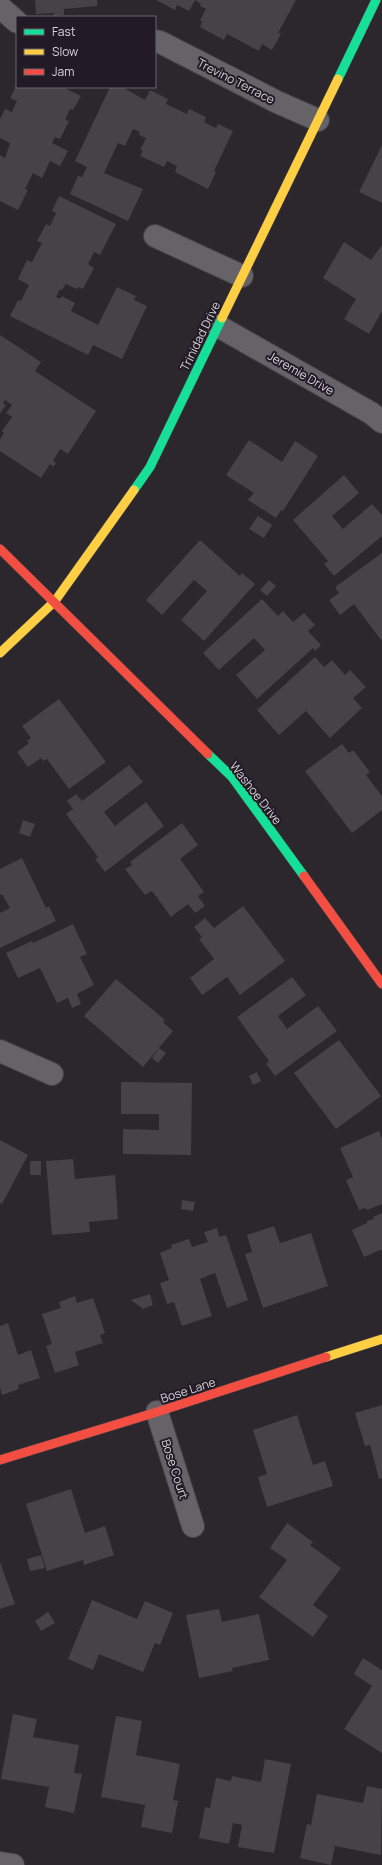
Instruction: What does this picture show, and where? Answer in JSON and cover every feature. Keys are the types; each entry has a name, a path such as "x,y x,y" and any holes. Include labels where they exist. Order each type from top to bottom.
{"street":[{"name":"Trinidad Drive","path":"0,653 55,601 150,468 318,120 377,6"},
{"path":"0,7 16,21"},
{"name":"Trevino Terrace","path":"156,41 277,102 318,120"},
{"path":"155,236 242,276"},
{"name":"Jeremie Drive","path":"218,326 371,413 382,422"},
{"path":"0,549 4,555 55,601"},
{"name":"Washoe Drive","path":"55,601 232,777 382,984"},
{"path":"0,1050 52,1074"},
{"name":"Bose Lane","path":"0,1460 157,1412 382,1339"},
{"name":"Bose Court","path":"157,1412 193,1526"},
{"path":"0,1862 13,1865"}],"building":[{"path":"35,0 97,0 97,6 64,9 64,15 54,16 54,13 36,14"},
{"path":"156,0 195,0 189,11 177,5 175,10"},
{"path":"195,0 296,0 278,33 281,34 272,50 262,44 259,51 227,34 224,40 200,27 202,22 200,20 206,9 200,6 201,4"},
{"path":"16,86 16,88 65,88 81,96 73,110 70,109 65,120 69,121 60,139 55,137 52,143 68,151 60,166 50,161 42,178 33,173 25,189 28,190 18,210 0,201 0,155 5,158 10,143 0,138 0,119 5,109 12,112 17,101 10,98"},
{"path":"110,88 124,88 145,100 150,90 168,99 166,104 187,114 189,109 206,117 204,122 216,128 218,124 233,131 214,171 216,172 208,189 175,172 177,166 167,161 164,167 140,156 143,150 140,150 146,138 139,135 140,132 133,129 125,146 118,143 104,173 143,189 128,221 70,194 78,176 82,177 87,167 75,161"},
{"path":"382,145 382,203 359,192"},
{"path":"59,196 116,224 100,255 94,252 88,264 94,268 83,289 79,287 77,289 66,284 62,290 60,289 56,297 60,299 62,296 75,303 71,311 98,325 117,287 136,296 134,300 147,306 122,359 93,345 88,355 10,316 18,300 21,301 29,285 18,279 27,260 32,262 42,243 37,241 46,224 50,226 56,213 52,211"},
{"path":"344,242 371,260 382,245 382,311 369,334 344,319 356,299 323,278"},
{"path":"0,335 41,362 35,371 96,411 68,454 60,449 53,461 56,463 53,467 50,464 41,478 0,451 0,440 4,433 2,431 12,417 6,413 12,405 5,400 3,403 6,405 0,414"},
{"path":"249,440 282,462 295,441 318,456 283,511 281,510 276,518 248,500 254,493 226,475"},
{"path":"344,475 359,493 332,516 343,529 372,504 382,515 382,536 334,576 324,564 328,561 293,520"},
{"path":"258,516 272,525 264,538 249,529"},
{"path":"200,540 240,576 242,573 255,584 204,641 181,620 207,591 194,580 162,615 146,600"},
{"path":"382,553 381,640 354,604 340,615 329,600 339,593 335,587"},
{"path":"269,580 276,586 267,596 260,590"},
{"path":"262,599 278,616 283,611 293,622 304,613 315,625 308,631 321,645 315,651 313,648 257,699 236,675 265,650 254,638 219,670 203,653"},
{"path":"315,657 324,667 332,660 345,675 350,670 366,687 353,698 362,708 330,738 306,711 279,735 257,710"},
{"path":"59,699 106,762 69,789 47,759 43,761 41,758 28,767 17,752 29,743 27,741 31,738 22,726"},
{"path":"342,744 349,753 353,750 370,772 366,775 382,796 382,810 352,833 305,771"},
{"path":"129,765 143,782 104,812 115,826 146,802 164,826 105,872 95,859 98,857 66,814 73,809 67,801 76,794 82,801"},
{"path":"23,820 35,824 30,837 19,833"},
{"path":"182,823 198,845 180,859 204,892 198,896 205,906 195,913 188,904 171,917 152,891 145,895 125,869 132,865 130,862"},
{"path":"22,858 46,908 49,906 56,921 0,948 0,913 10,908 2,894 0,895 0,869"},
{"path":"243,906 285,961 240,995 227,977 202,995 190,978 214,959 199,939 202,937 194,927 205,918 214,928"},
{"path":"73,924 87,954 80,957 94,985 77,994 81,1004 72,1008 68,998 57,1003 40,968 18,978 6,953 32,941 33,943"},
{"path":"292,977 306,995 278,1016 287,1029 318,1006 337,1031 275,1076 266,1064 269,1061 237,1017"},
{"path":"116,979 165,1020 163,1022 173,1031 143,1067 84,1016"},
{"path":"339,1040 381,1096 336,1129 294,1073"},
{"path":"159,1048 166,1053 158,1063 152,1058"},
{"path":"257,1072 261,1081 253,1085 249,1076"},
{"path":"121,1082 192,1083 191,1155 123,1154 123,1129 159,1130 159,1114 121,1114"},
{"path":"379,1131 382,1139 382,1204 367,1210 366,1208 359,1210 346,1180 353,1177 340,1148"},
{"path":"0,1140 28,1155 2,1204 0,1203"},
{"path":"73,1159 75,1179 115,1175 118,1219 89,1222 90,1232 52,1235 46,1161"},
{"path":"30,1161 41,1161 41,1175 30,1175"},
{"path":"182,1200 195,1202 193,1211 181,1209"},
{"path":"382,1213 382,1251 380,1250 364,1257 352,1230 367,1223 367,1221 374,1219 373,1217"},
{"path":"274,1226 280,1243 311,1233 328,1286 263,1308 245,1254 252,1252 247,1235"},
{"path":"217,1228 219,1237 226,1235 248,1300 227,1308 215,1273 200,1279 212,1316 182,1326 174,1302 167,1304 160,1283 169,1280 160,1253 172,1248 171,1245 189,1239 192,1247 208,1242 204,1232"},
{"path":"150,1294 153,1305 143,1309 131,1300"},
{"path":"75,1296 77,1303 93,1298 105,1333 100,1335 103,1343 75,1352 79,1365 55,1373 46,1346 52,1344 42,1314 61,1308 59,1302"},
{"path":"8,1323 18,1355 31,1350 40,1378 18,1385 19,1389 2,1395 0,1388 0,1326"},
{"path":"382,1405 382,1478 379,1479 370,1445 365,1446 355,1413"},
{"path":"297,1415 313,1465 325,1461 333,1486 267,1507 258,1477 267,1474 253,1430"},
{"path":"71,1489 85,1533 105,1526 114,1555 84,1565 83,1560 47,1571 26,1504"},
{"path":"287,1523 313,1542 310,1545 341,1568 313,1605 328,1616 313,1637 259,1597 287,1560 270,1548"},
{"path":"41,1555 45,1568 30,1571 27,1559"},
{"path":"0,1562 15,1604 0,1609"},
{"path":"92,1600 137,1619 145,1601 173,1613 160,1645 155,1643 143,1672 99,1654 93,1670 68,1659"},
{"path":"219,1609 222,1622 259,1614 269,1660 232,1668 233,1671 199,1678 186,1615"},
{"path":"48,1612 55,1623 41,1631 35,1621"},
{"path":"363,1658 382,1670 382,1753 344,1729 372,1686 354,1674"},
{"path":"13,1714 37,1719 33,1737 79,1745 74,1773 82,1774 74,1813 45,1807 49,1787 1,1779"},
{"path":"116,1716 142,1721 136,1755 180,1764 173,1800 178,1801 172,1833 141,1827 145,1805 101,1797"},
{"path":"265,1759 291,1764 274,1853 238,1847 242,1825 233,1823 229,1844 199,1838 205,1807 210,1808 216,1778 231,1781 232,1776 261,1782"},
{"path":"367,1786 382,1789 381,1855 335,1846 331,1865 300,1858 307,1824 311,1825 317,1794 363,1803"}],"traffic: fast":[{"path":"338,79 376,0"},
{"path":"134,490 150,467 222,318"},
{"path":"208,754 232,777 304,876"}],"traffic: slow":[{"path":"222,318 338,79"},
{"path":"0,653 55,601 134,490"},
{"path":"326,1357 382,1339"}],"traffic: jam":[{"path":"0,549 208,754"},
{"path":"304,876 382,984"},
{"path":"0,1460 157,1412 326,1357"}]}
